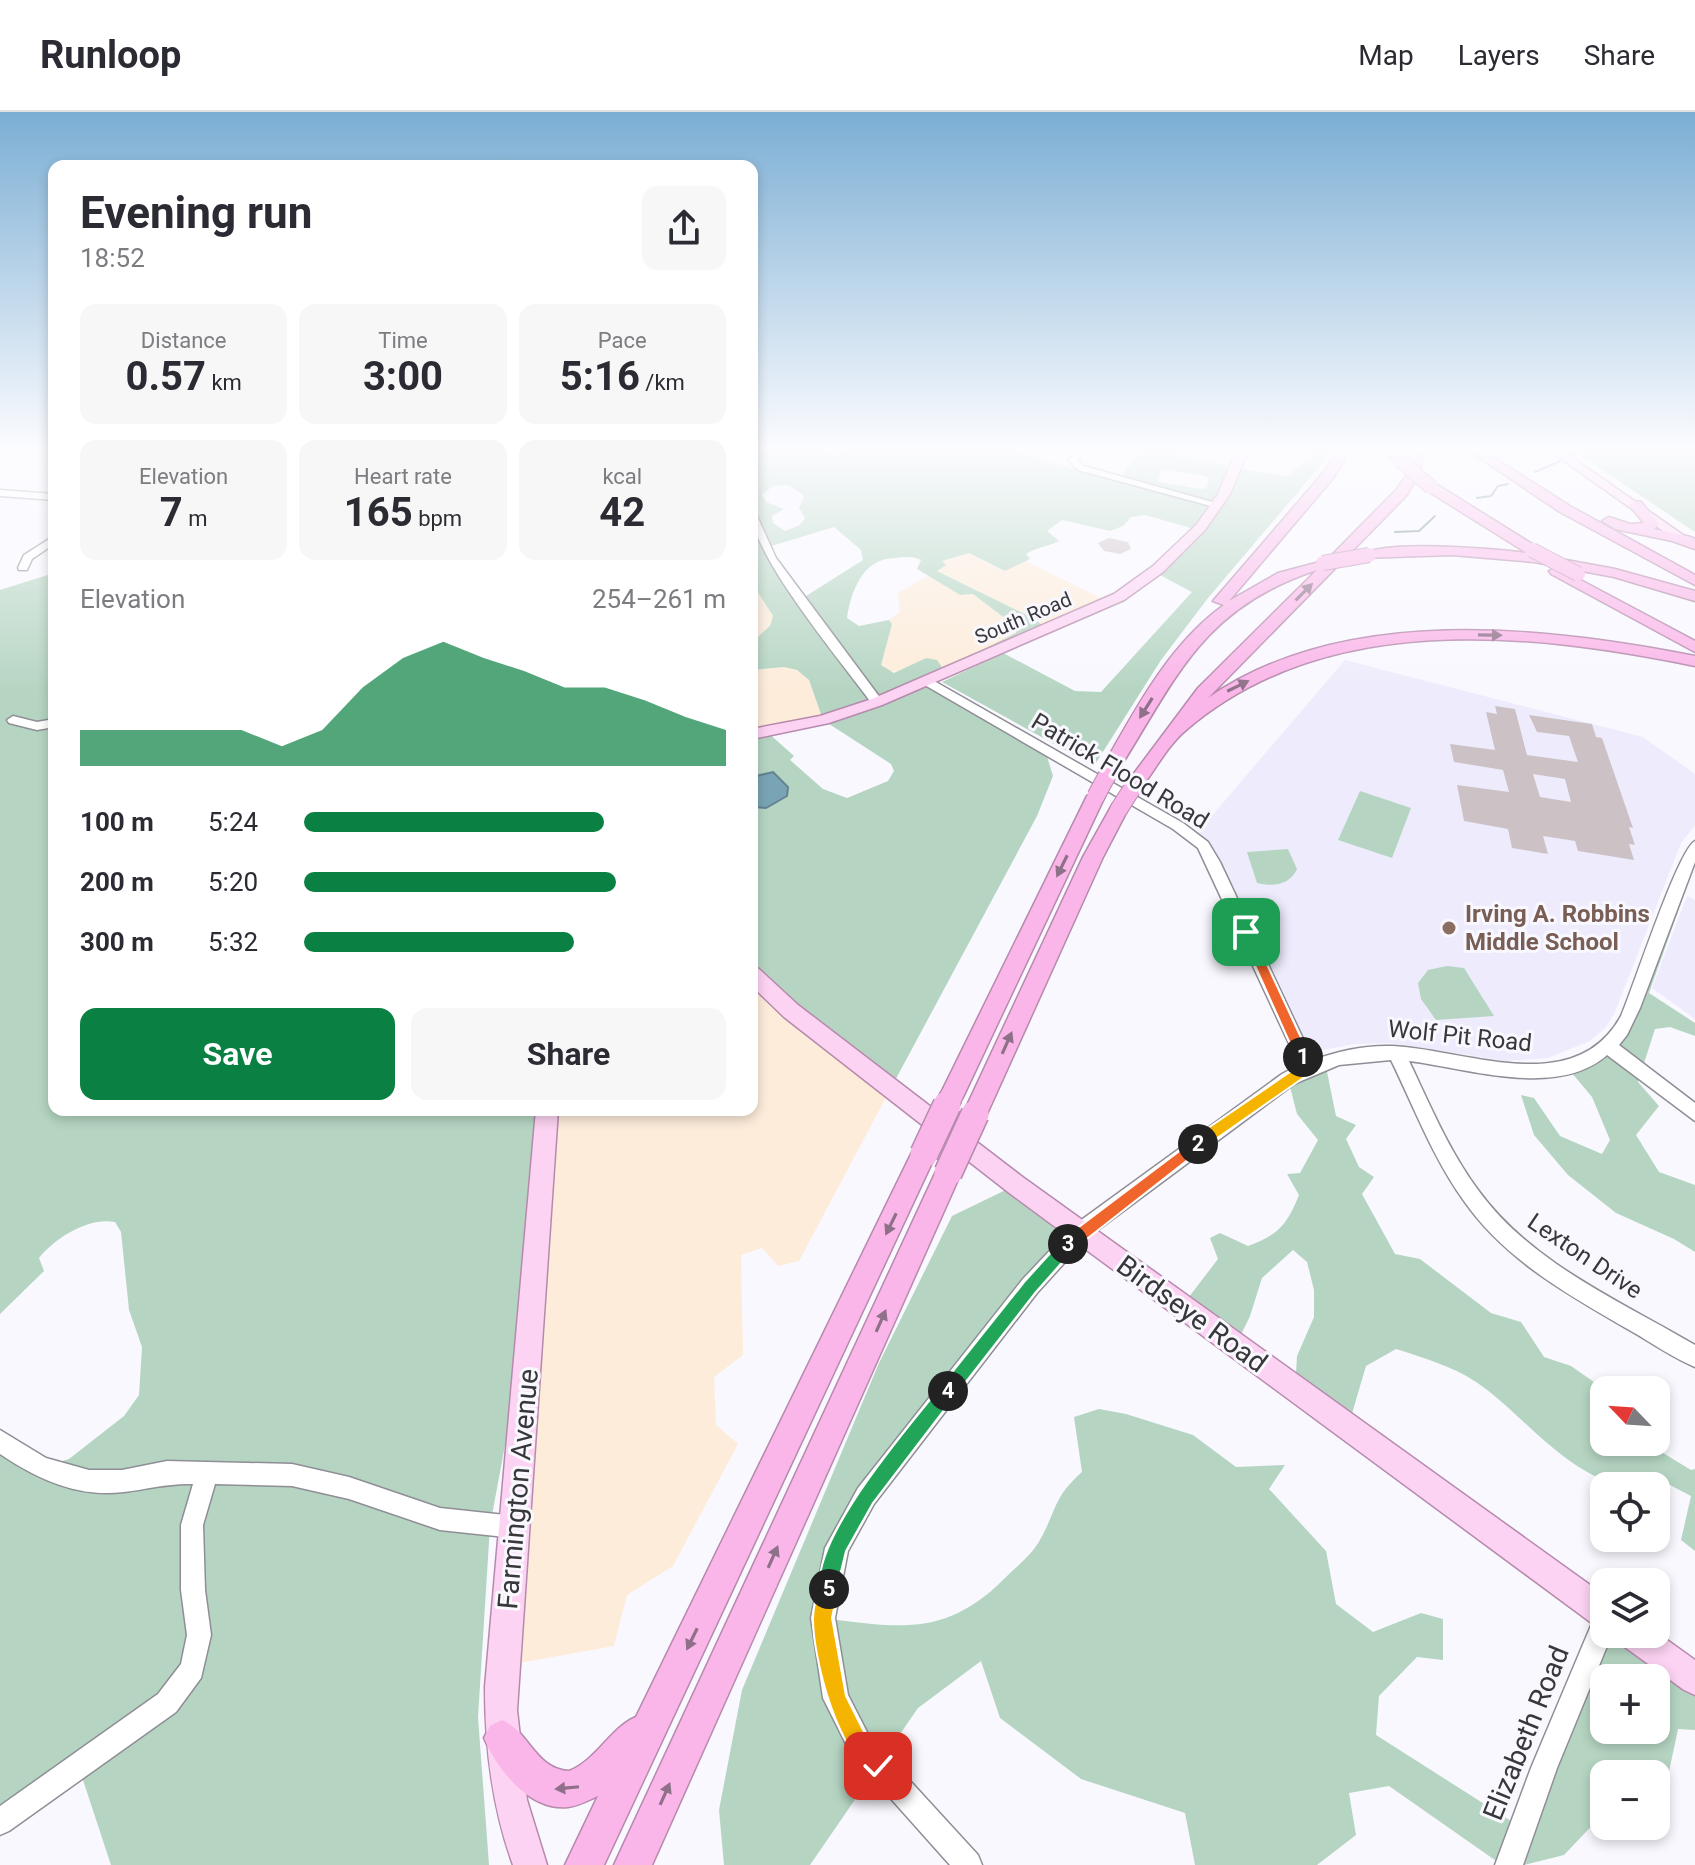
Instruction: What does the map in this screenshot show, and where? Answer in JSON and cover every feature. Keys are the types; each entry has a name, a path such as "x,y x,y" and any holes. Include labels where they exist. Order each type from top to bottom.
{"highway":[{"path":"633,1865 936,1163 951,1097 1096,796 1156,692 1220,602 1282,529"},
{"path":"584,1865 662,1701 936,1163 975,1114 1093,857 1119,809 1174,730 1216,679 1366,529"},
{"path":"1494,529 1556,571 1695,647"},
{"path":"1601,529 1695,581"},
{"path":"1628,529 1680,537 1695,545"},
{"path":"1680,537 1695,553"},
{"path":"1525,549 1695,631"},
{"path":"1208,622 1259,586 1323,563 1369,555 1441,551 1531,557 1614,573 1695,596"},
{"path":"1174,730 1211,700 1264,673 1330,651 1383,641 1466,635 1531,637 1617,646 1695,661"},
{"path":"502,1738 519,1764 538,1783 557,1791 567,1791 585,1785 611,1764 662,1701"}],"main road":[{"name":"South Road","path":"758,733 823,720 877,702 1119,597 1170,558 1196,529"},
{"path":"1669,529 1680,537"},
{"name":"Birdseye Road","path":"758,980 791,1011 1080,1232 1590,1603"},
{"name":"Farmington Avenue","path":"530,1865 512,1806 502,1738 501,1670 547,1116"},
{"path":"1652,1648 1695,1679"}],"street":[{"path":"758,529 771,558 877,702"},
{"path":"23,568 28,557 48,543"},
{"name":"Patrick Flood Road","path":"927,681 1178,826 1203,845 1308,1067"},
{"path":"13,720 37,726 48,724"},
{"path":"1695,846 1631,1010 1608,1046 1695,1113"},
{"name":"Wolf Pit Road","path":"968,1865 860,1745 836,1698 823,1618 837,1548 866,1496 1030,1286 1080,1232 1235,1116 1308,1067 1361,1054 1396,1053 1496,1069 1532,1071 1583,1061 1608,1046"},
{"name":"Lexton Drive","path":"1396,1053 1459,1176 1498,1228 1554,1272 1695,1357"},
{"path":"0,1441 41,1468 89,1481 122,1481 167,1472 262,1473 320,1479 440,1519 514,1527"},
{"path":"0,1822 167,1703 192,1669 199,1635 193,1590 192,1525 207,1474"},
{"name":"Elizabeth Road","path":"1509,1865 1544,1768 1594,1648"}],"shaded area":[{"path":"969,553 1005,571 1026,561 1109,602 1047,629 1033,618 936,570 941,562"},
{"path":"928,576 960,595 973,594 1015,626 1016,633 993,652 946,673 926,658 899,671 887,672 881,665 892,624 889,620 900,612 898,593"},
{"path":"758,592 773,616 770,626 758,637"},
{"name":"Irving A. Robbins Middle School","path":"1345,660 1643,737 1695,774 1695,825 1681,843 1615,1012 1606,1027 1590,1041 1548,1058 1505,1061 1391,1043 1355,1044 1316,1051 1305,1040 1211,844 1198,832"},
{"path":"784,667 797,670 809,680 823,720 758,733 758,669"},
{"path":"1687,896 1695,900 1695,1019 1652,988"},
{"path":"758,979 891,1088 799,1261 778,1266 762,1248 741,1255 743,1355 714,1377 716,1425 738,1444 673,1566 627,1595 614,1646 503,1666 547,1116 758,1116"}],"green space":[{"path":"758,529 828,529 765,548 803,598 863,560 861,550 836,529 1050,529 1047,531 1059,541 1026,554 1030,559 1005,571 969,553 942,561 946,565 937,571 1033,618 1047,629 993,652 986,648 1016,633 1015,626 973,594 960,595 917,569 921,560 908,557 884,559 860,578 852,597 847,618 859,626 889,620 892,624 881,665 894,673 926,658 937,660 946,673 928,680 1045,750 1053,776 1037,816 891,1088 758,979 758,807 766,808 773,772 758,776 758,733 766,731 794,756 790,760 823,789 847,798 888,781 894,771 891,764 823,720 809,680 797,670 784,667 758,669 758,637 770,626 773,616 758,592"},
{"path":"1202,529 1267,529 1161,660 1094,766 942,682 1003,653 1075,691 1101,692 1192,592 1160,575"},
{"path":"48,575 48,1116 547,1116 534,1289 490,1526 478,1717 489,1865 111,1865 78,1765 0,1822 0,1441 40,1468 69,1459 124,1416 139,1395 142,1347 129,1310 121,1232 115,1222 83,1226 54,1243 39,1258 44,1271 0,1314 0,590"},
{"path":"1360,791 1411,808 1392,858 1338,840"},
{"path":"1288,849 1297,869 1294,874 1280,884 1257,883 1247,852"},
{"path":"1679,885 1686,889 1649,993 1695,1023 1695,1036 1670,1027 1655,1029 1638,1082 1659,1106 1636,1135 1659,1172 1695,1185 1695,1252 1616,1213 1568,1175 1534,1135 1521,1095 1534,1098 1560,1136 1602,1154 1610,1140 1592,1097 1566,1066 1608,1046"},
{"path":"1447,966 1464,968 1494,1016 1436,1020 1421,999 1418,983 1428,970"},
{"path":"1325,1062 1336,1116 1356,1125 1346,1139 1359,1167 1374,1177 1362,1194 1395,1254 1420,1259 1491,1313 1521,1322 1544,1357 1571,1366 1590,1379 1590,1456 1668,1456 1691,1470 1695,1469 1695,1551 1681,1540 1691,1496 1670,1485 1670,1472 1590,1473 1550,1446 1494,1395 1448,1367 1396,1349 1366,1366 1348,1427 1295,1389 1297,1356 1314,1317 1314,1290 1307,1262 1293,1250 1262,1278 1250,1316 1236,1345 1182,1306 1218,1259 1210,1238 1220,1233 1248,1246 1267,1238 1280,1228 1299,1195 1287,1174 1300,1173 1318,1140 1297,1114 1288,1079"},
{"path":"1016,1185 1080,1232 866,1496 823,1618 875,1624 920,1624 962,1611 983,1598 1038,1544 1061,1496 1082,1472 1074,1417 1099,1409 1193,1435 1236,1467 1285,1465 1269,1489 1326,1551 1336,1604 1373,1632 1421,1613 1443,1619 1443,1660 1417,1657 1379,1696 1376,1735 1522,1828 1590,1667 1590,1744 1670,1744 1670,1664 1591,1664 1598,1648 1652,1648 1695,1679 1695,1730 1678,1729 1670,1767 1670,1760 1590,1760 1590,1828 1564,1855 1524,1865 1502,1865 1389,1786 1349,1793 1356,1835 1317,1865 1195,1865 1185,1813 1081,1779 1000,1718 981,1661 918,1708 810,1865 724,1865 719,1810 742,1690 879,1363 952,1216"}],"water":[{"path":"773,772 788,787 787,796 766,808 758,807 758,776"}],"building":[{"path":"1109,538 1128,542 1131,549 1120,554 1104,551 1098,543"},
{"name":"Irving A. Robbins Middle School","path":"1495,706 1515,709 1527,755 1578,762 1569,736 1537,732 1529,715 1592,724 1596,737 1602,738 1633,828 1629,827 1635,845 1629,844 1634,860 1578,851 1575,841 1543,836 1548,854 1512,848 1508,829 1464,821 1457,785 1509,792 1503,770 1454,762 1450,744 1495,750 1486,712 1497,714","holes":["1533,774 1565,779 1571,802 1540,797"]}],"waterway":[{"path":"1395,532 1421,529"}],"place":[{"name":"Irving A. Robbins Middle School","path":"1449,928"}],"route":[{"path":"878,1766 860,1745 836,1698 823,1618 837,1548 866,1496 1030,1286 1080,1232 1235,1116 1308,1067 1246,932"}]}
